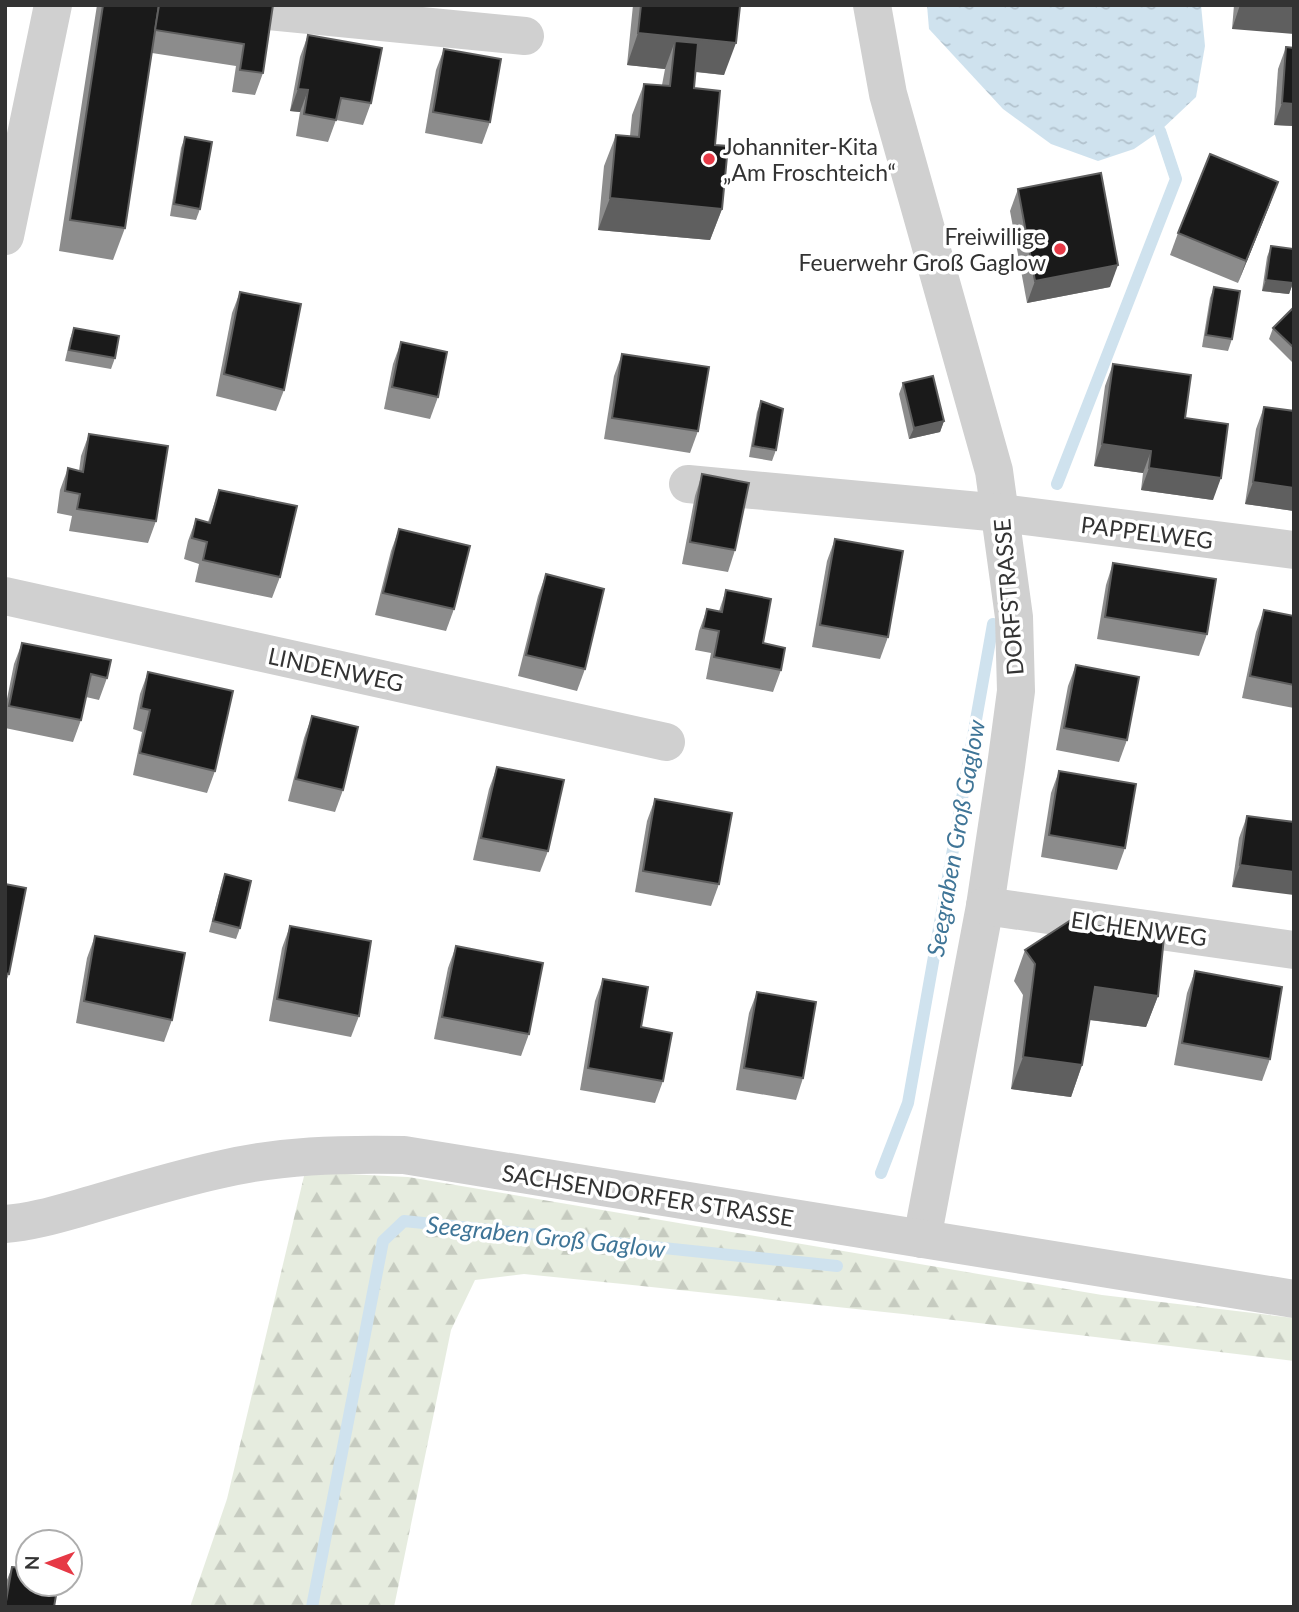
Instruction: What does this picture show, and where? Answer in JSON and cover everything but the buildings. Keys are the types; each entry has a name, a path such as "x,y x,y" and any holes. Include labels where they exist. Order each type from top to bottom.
{"street":[{"path":"5,236 53,5"},
{"path":"206,5 525,36"},
{"name":"DORFSTRASSE","path":"872,5 888,93 994,471 1014,617 1016,691 985,906 922,1239"},
{"name":"PAPPELWEG","path":"688,484 1001,513 1294,550"},
{"name":"LINDENWEG","path":"5,596 666,742"},
{"name":"EICHENWEG","path":"985,906 1294,950"},
{"name":"SACHSENDORFER STRASSE","path":"5,1224 64,1212 218,1170 308,1156 393,1155 1294,1299"}],"green space":[{"path":"305,1172 408,1177 1102,1295 1294,1318 1294,1361 903,1314 524,1274 475,1280 451,1330 394,1607 190,1607 227,1499"}],"water":[{"path":"927,5 1201,5 1205,46 1196,97 1160,131 1134,149 1098,161 1051,144 1003,109 929,29"}],"waterway":[{"name":"Seegraben Groß Gaglow","path":"1057,484 1176,179 1160,131"},
{"name":"Seegraben Groß Gaglow","path":"881,1173 908,1103 993,624"},
{"name":"Seegraben Groß Gaglow","path":"312,1607 383,1241 404,1221 837,1266"}],"place":[{"name":"Johanniter-Kita „Am Froschteich“","path":"709,159"},
{"name":"Freiwillige Feuerwehr Groß Gaglow","path":"1060,249"}]}
